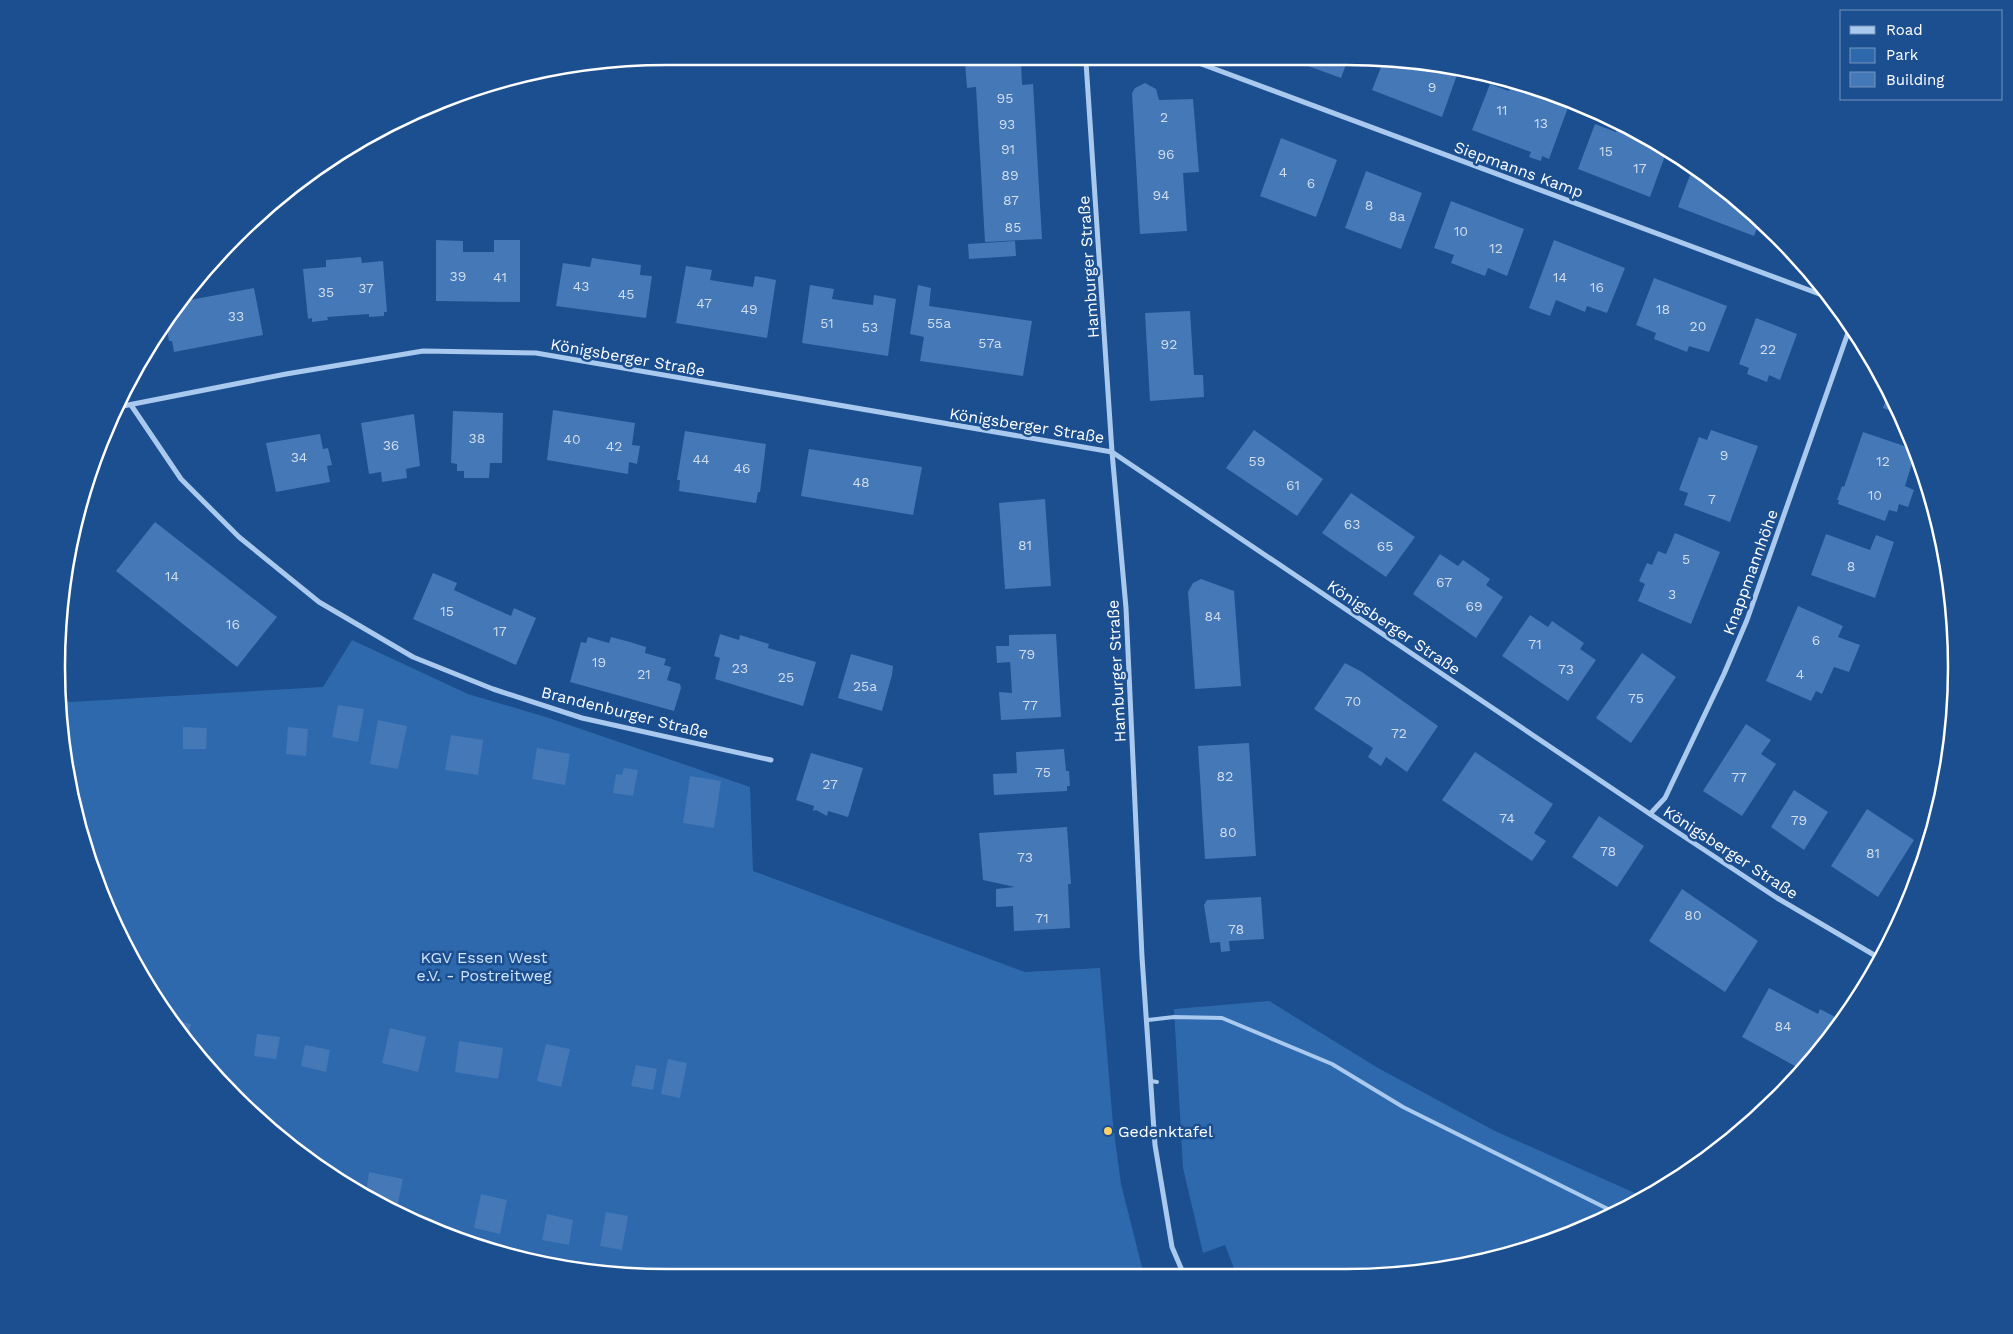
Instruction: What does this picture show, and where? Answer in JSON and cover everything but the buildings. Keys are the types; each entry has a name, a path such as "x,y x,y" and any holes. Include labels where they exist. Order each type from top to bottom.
{"street":[{"name":"Hamburger Straße","path":"1086,65 1112,452 1126,608 1142,957 1154,1081 1158,1170 1172,1247 1181,1269"},
{"name":"Siepmanns Kamp","path":"1204,65 1818,293"},
{"name":"Knappmannhöhe","path":"1650,814 1665,798 1724,674 1747,620 1848,334"},
{"name":"Königsberger Straße","path":"125,406 286,374 423,351 536,354 1112,452 1777,898 1874,955"},
{"name":"Brandenburger Straße","path":"131,405 181,479 239,537 319,602 413,657 493,689 582,718 771,760"}],"lane":[{"path":"1148,1020 1174,1017 1222,1018 1332,1064 1403,1107 1608,1209"}],"green space":[{"name":"KGV Essen West e.V. - Postreitweg","path":"352,640 468,694 549,718 750,787 753,871 1025,972 1100,968 1113,1124 1121,1184 1142,1269 667,1269 588,1264 511,1248 473,1237 401,1207 333,1168 270,1120 241,1093 189,1033 166,1001 146,968 127,933 97,861 77,784 70,746 66,701 323,687"},
{"path":"1269,1001 1378,1068 1495,1131 1637,1194 1612,1207 1540,1237 1463,1257 1425,1264 1385,1268 1234,1269 1225,1245 1203,1253 1183,1168 1174,1009"}],"place":[{"name":"Gedenktafel","path":"1108,1131"}]}
